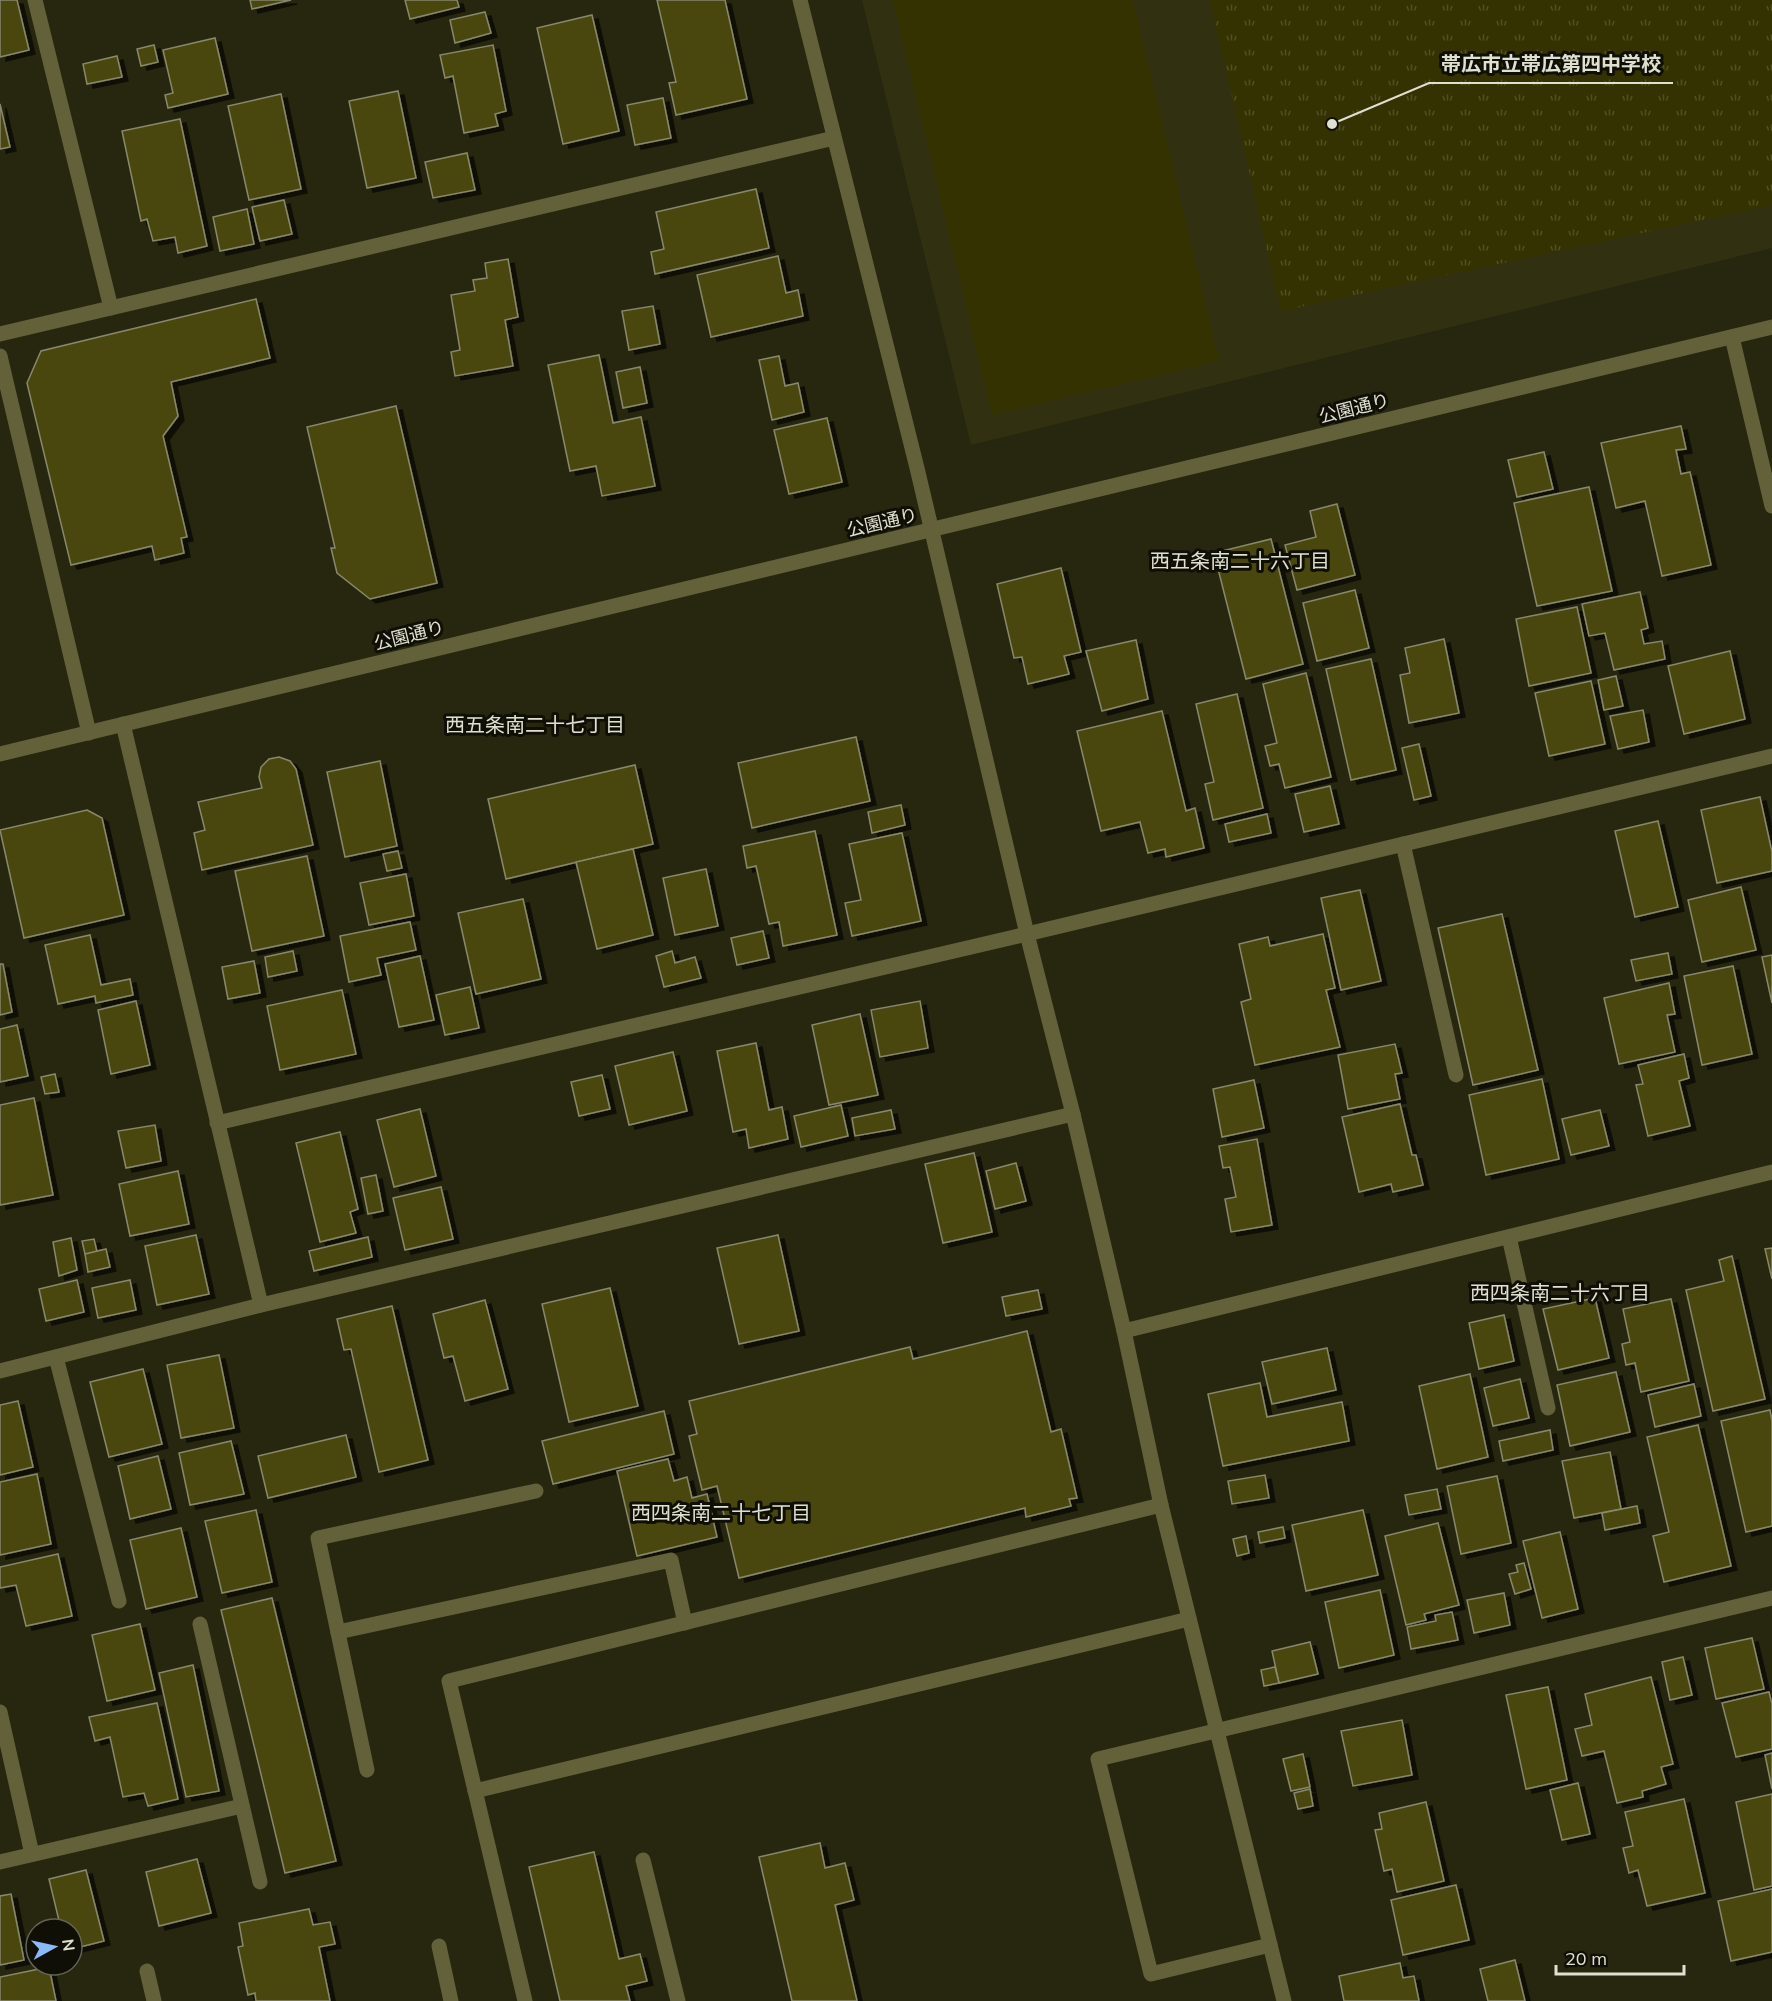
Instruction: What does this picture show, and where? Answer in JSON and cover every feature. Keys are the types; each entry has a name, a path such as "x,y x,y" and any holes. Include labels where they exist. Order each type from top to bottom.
{"street":[{"path":"35,0 111,308"},
{"path":"800,0 931,530 1027,934 1073,1114 1124,1331 1161,1505 1284,2001"},
{"path":"0,334 834,138"},
{"name":"公園通り","path":"0,754 1772,327"},
{"path":"1732,336 1772,506"},
{"path":"0,356 89,733"},
{"path":"123,724 261,1305"},
{"path":"217,1123 1027,934 1772,756"},
{"path":"1403,844 1456,1075"},
{"path":"0,1371 261,1305 1073,1114"},
{"path":"1124,1331 1772,1172"},
{"path":"1509,1237 1548,1408"},
{"path":"57,1357 119,1601"},
{"path":"367,1770 318,1538 536,1491"},
{"path":"525,2001 449,1681 1161,1505"},
{"path":"338,1632 671,1560 685,1623"},
{"path":"1270,1945 1151,1974 1098,1759 1772,1598"},
{"path":"475,1791 1189,1619"},
{"path":"200,1624 260,1882"},
{"path":"0,1712 32,1854"},
{"path":"0,1862 242,1806"},
{"path":"643,1860 678,2001"},
{"path":"439,1946 451,2001"},
{"path":"147,1971 154,2001"}],"shaded area":[{"path":"862,0 1772,0 1772,248 971,445"}],"green space":[{"path":"893,0 1133,0 1219,361 992,415"},
{"path":"1210,0 1772,0 1772,205 1281,311"}],"building":[{"path":"0,0 17,0 29,50 0,57"},
{"path":"250,0 291,0 252,9"},
{"path":"405,0 457,0 459,7 410,19"},
{"path":"657,0 725,0 747,99 676,115 669,83 676,82"},
{"path":"485,12 491,33 455,43 450,20"},
{"path":"592,15 619,131 563,144 537,28"},
{"path":"215,38 228,94 168,108 165,95 173,93 163,50"},
{"path":"154,45 158,62 141,66 137,49"},
{"path":"493,45 506,111 495,114 498,126 464,133 453,76 445,78 440,55"},
{"path":"117,56 122,77 87,84 83,64"},
{"path":"398,91 416,178 367,188 349,101"},
{"path":"281,94 301,189 249,200 228,106"},
{"path":"663,98 671,138 635,145 627,105"},
{"path":"0,104 10,147 0,149"},
{"path":"180,119 207,246 178,253 175,237 153,241 147,219 141,221 122,131"},
{"path":"467,153 475,190 433,198 425,162"},
{"path":"756,189 769,248 655,274 651,252 664,249 656,212"},
{"path":"284,200 292,234 260,241 252,207"},
{"path":"247,209 254,244 220,251 213,217"},
{"path":"778,256 786,293 798,290 803,316 711,337 697,275"},
{"path":"508,259 518,317 505,320 513,366 455,376 451,352 460,350 451,295 475,291 473,280 487,278 485,263"},
{"path":"256,299 270,358 171,382 178,416 163,436 187,537 181,538 184,553 155,560 152,546 71,565 27,383 41,351"},
{"path":"653,306 660,344 629,350 622,311"},
{"path":"599,355 613,423 641,417 655,486 602,496 596,466 570,471 548,365"},
{"path":"779,356 785,386 798,383 804,412 772,420 759,360"},
{"path":"640,367 647,403 623,408 616,372"},
{"path":"396,406 437,583 370,599 337,573 331,548 335,548 307,427"},
{"path":"827,418 842,482 789,494 774,430"},
{"path":"1681,426 1686,449 1676,450 1681,474 1690,472 1711,565 1662,576 1645,501 1616,508 1601,443"},
{"path":"1544,452 1553,489 1517,497 1508,460"},
{"path":"1589,487 1612,591 1537,606 1514,503"},
{"path":"1337,504 1355,575 1297,590 1285,545 1316,537 1310,511"},
{"path":"1271,539 1303,664 1246,679 1214,553"},
{"path":"1061,568 1081,652 1064,656 1069,674 1028,684 1022,657 1014,658 997,584"},
{"path":"1355,590 1369,648 1317,661 1303,603"},
{"path":"1640,592 1648,628 1641,630 1644,644 1662,641 1665,659 1614,670 1605,633 1589,636 1582,604"},
{"path":"1577,607 1591,673 1529,686 1516,619"},
{"path":"1444,639 1459,713 1409,723 1400,675 1410,673 1405,648"},
{"path":"1136,640 1148,699 1102,711 1086,651"},
{"path":"1730,651 1745,719 1684,734 1668,666"},
{"path":"1371,659 1396,770 1351,780 1326,669"},
{"path":"1306,673 1331,777 1285,788 1279,764 1270,766 1265,746 1277,743 1263,684"},
{"path":"1616,676 1623,706 1604,710 1598,680"},
{"path":"1591,681 1605,744 1549,756 1535,693"},
{"path":"1237,694 1263,808 1213,820 1205,784 1214,782 1196,704"},
{"path":"1643,710 1649,742 1618,749 1610,716"},
{"path":"1162,711 1186,811 1195,808 1204,848 1166,857 1165,849 1148,853 1140,822 1101,831 1077,731"},
{"path":"856,737 870,801 752,828 738,763"},
{"path":"1419,744 1431,796 1414,800 1402,748"},
{"path":"279,757 290,761 296,769 313,845 202,870 194,833 205,830 198,802 262,788 259,777 261,767 269,759"},
{"path":"380,761 397,846 345,857 327,772"},
{"path":"635,765 653,844 506,879 488,799"},
{"path":"1330,786 1339,824 1304,832 1295,794"},
{"path":"1760,797 1772,852 1772,871 1717,883 1701,810"},
{"path":"901,805 905,825 872,833 868,812"},
{"path":"87,810 102,818 124,915 24,938 0,830"},
{"path":"1267,814 1271,833 1229,842 1225,824"},
{"path":"1658,821 1678,907 1635,917 1615,831"},
{"path":"815,831 837,935 783,946 779,922 769,924 756,866 747,868 743,846"},
{"path":"902,833 921,921 852,936 845,903 861,900 849,844"},
{"path":"633,849 653,935 597,949 576,862"},
{"path":"398,851 402,868 387,871 383,854"},
{"path":"307,856 324,936 252,951 235,871"},
{"path":"706,869 718,926 675,935 663,878"},
{"path":"406,874 414,916 369,925 360,883"},
{"path":"1741,887 1756,950 1702,962 1688,900"},
{"path":"1360,890 1381,981 1341,990 1321,898"},
{"path":"523,899 541,979 476,994 458,913"},
{"path":"1502,914 1538,1070 1473,1085 1438,928"},
{"path":"410,922 416,950 377,958 381,975 349,982 340,936"},
{"path":"763,931 769,958 737,965 731,938"},
{"path":"1323,934 1335,988 1326,990 1340,1047 1255,1065 1241,1002 1251,999 1239,944 1268,937 1270,946"},
{"path":"90,935 101,985 130,979 133,995 96,1003 95,996 58,1004 45,945"},
{"path":"293,951 297,971 268,977 265,957"},
{"path":"672,951 675,963 695,957 701,978 664,987 656,956"},
{"path":"1668,953 1672,974 1636,981 1631,960"},
{"path":"1772,955 1772,1003 1762,957"},
{"path":"420,956 434,1020 399,1027 385,964"},
{"path":"254,961 260,993 228,999 222,967"},
{"path":"0,964 3,964 12,1012 0,1015"},
{"path":"1733,966 1752,1054 1702,1065 1684,976"},
{"path":"1669,983 1675,1014 1667,1015 1675,1052 1619,1064 1604,998"},
{"path":"470,987 479,1028 445,1035 436,995"},
{"path":"342,990 356,1054 280,1070 267,1006"},
{"path":"136,1001 150,1065 111,1074 98,1010"},
{"path":"920,1001 928,1048 880,1057 871,1010"},
{"path":"860,1014 878,1095 829,1105 812,1025"},
{"path":"17,1025 28,1076 0,1082 0,1029"},
{"path":"756,1043 769,1110 782,1107 788,1139 749,1148 746,1129 733,1132 717,1051"},
{"path":"1395,1044 1402,1073 1395,1074 1400,1099 1348,1109 1338,1055"},
{"path":"673,1052 687,1111 629,1125 615,1066"},
{"path":"1684,1054 1689,1078 1679,1081 1690,1126 1648,1136 1636,1085 1643,1084 1638,1065"},
{"path":"55,1074 59,1092 45,1094 41,1077"},
{"path":"602,1075 610,1109 579,1116 571,1082"},
{"path":"1542,1079 1559,1159 1486,1175 1469,1095"},
{"path":"1254,1080 1264,1128 1222,1137 1213,1089"},
{"path":"34,1098 53,1195 0,1205 0,1105"},
{"path":"1400,1104 1412,1155 1416,1155 1423,1185 1393,1192 1391,1184 1359,1192 1342,1117"},
{"path":"841,1105 848,1136 801,1147 794,1116"},
{"path":"420,1109 436,1176 394,1187 377,1120"},
{"path":"891,1110 895,1129 855,1136 852,1118"},
{"path":"1600,1110 1609,1146 1571,1155 1562,1119"},
{"path":"155,1125 161,1161 126,1168 118,1131"},
{"path":"340,1132 358,1209 350,1212 356,1233 320,1242 296,1143"},
{"path":"1257,1139 1272,1225 1231,1232 1225,1199 1236,1197 1230,1167 1223,1168 1219,1146"},
{"path":"974,1153 992,1232 943,1243 925,1164"},
{"path":"1016,1163 1026,1201 995,1209 986,1171"},
{"path":"178,1171 189,1224 130,1236 119,1184"},
{"path":"376,1175 383,1211 368,1214 361,1178"},
{"path":"441,1187 453,1239 405,1250 393,1198"},
{"path":"196,1235 209,1294 157,1305 145,1246"},
{"path":"778,1235 799,1331 739,1344 717,1248"},
{"path":"368,1237 372,1257 314,1271 309,1251"},
{"path":"71,1238 77,1270 59,1276 53,1242"},
{"path":"94,1239 97,1252 85,1254 82,1241"},
{"path":"1772,1248 1772,1279 1765,1249"},
{"path":"106,1249 110,1267 88,1272 85,1254"},
{"path":"1732,1256 1765,1399 1713,1411 1686,1290 1724,1281 1719,1260"},
{"path":"77,1280 84,1312 46,1321 39,1289"},
{"path":"130,1280 136,1310 98,1318 92,1288"},
{"path":"610,1288 638,1406 569,1422 542,1304"},
{"path":"1038,1290 1042,1309 1006,1316 1002,1297"},
{"path":"1595,1298 1609,1358 1558,1370 1543,1309"},
{"path":"1671,1299 1689,1381 1641,1392 1635,1363 1626,1365 1622,1344 1630,1342 1623,1309"},
{"path":"485,1300 508,1389 465,1401 453,1356 444,1358 433,1314"},
{"path":"392,1306 428,1460 379,1472 351,1349 344,1350 337,1319"},
{"path":"1504,1315 1514,1361 1479,1369 1469,1323"},
{"path":"1027,1331 1051,1432 1061,1429 1077,1498 1069,1499 1071,1506 1026,1517 1025,1508 739,1578 717,1486 702,1490 689,1436 697,1434 689,1401 910,1347 913,1359"},
{"path":"1327,1348 1336,1390 1272,1404 1262,1362"},
{"path":"219,1355 234,1428 181,1438 167,1365"},
{"path":"143,1369 162,1444 109,1457 90,1382"},
{"path":"1616,1372 1630,1432 1570,1446 1557,1385"},
{"path":"1470,1374 1488,1457 1437,1469 1419,1386"},
{"path":"1520,1379 1529,1418 1493,1426 1484,1388"},
{"path":"1260,1383 1267,1417 1342,1402 1349,1441 1223,1466 1208,1394"},
{"path":"1694,1384 1701,1416 1655,1427 1648,1395"},
{"path":"18,1401 33,1467 0,1475 0,1405"},
{"path":"1770,1410 1772,1421 1772,1526 1746,1532 1721,1421"},
{"path":"664,1411 674,1454 553,1484 542,1441"},
{"path":"1698,1425 1731,1566 1664,1582 1653,1536 1669,1532 1647,1437"},
{"path":"1550,1430 1553,1450 1503,1461 1499,1441"},
{"path":"346,1435 356,1477 268,1498 258,1456"},
{"path":"231,1441 244,1494 190,1505 179,1453"},
{"path":"1610,1452 1621,1509 1574,1518 1562,1461"},
{"path":"158,1456 171,1509 130,1519 118,1466"},
{"path":"668,1459 674,1481 687,1477 692,1498 707,1494 717,1537 637,1556 617,1471"},
{"path":"37,1474 51,1544 0,1555 0,1482"},
{"path":"1265,1475 1269,1498 1232,1504 1228,1481"},
{"path":"1497,1476 1511,1543 1461,1554 1447,1486"},
{"path":"1437,1489 1441,1509 1409,1515 1405,1495"},
{"path":"1637,1506 1640,1523 1605,1530 1602,1513"},
{"path":"256,1510 272,1582 222,1593 205,1521"},
{"path":"1363,1510 1378,1575 1306,1591 1292,1525"},
{"path":"1438,1523 1459,1605 1424,1614 1426,1620 1406,1625 1385,1536"},
{"path":"1283,1527 1285,1538 1260,1543 1258,1532"},
{"path":"181,1528 197,1597 146,1609 130,1540"},
{"path":"1560,1532 1578,1609 1542,1618 1523,1541"},
{"path":"1246,1536 1249,1553 1237,1556 1233,1539"},
{"path":"58,1554 72,1616 26,1626 16,1585 0,1588 0,1567"},
{"path":"1524,1563 1531,1589 1515,1594 1509,1574 1518,1572 1516,1565"},
{"path":"1380,1590 1394,1655 1339,1668 1325,1602"},
{"path":"1504,1593 1510,1625 1474,1633 1467,1600"},
{"path":"272,1598 336,1861 285,1873 221,1610"},
{"path":"1452,1612 1458,1640 1411,1649 1407,1627 1436,1621 1435,1615"},
{"path":"140,1624 155,1690 107,1701 92,1635"},
{"path":"1752,1638 1764,1689 1716,1699 1705,1648"},
{"path":"1310,1642 1318,1674 1279,1683 1272,1651"},
{"path":"1683,1657 1692,1695 1670,1700 1662,1662"},
{"path":"193,1665 219,1791 186,1797 159,1673"},
{"path":"1275,1667 1279,1683 1264,1686 1261,1670"},
{"path":"1651,1677 1673,1764 1661,1767 1666,1784 1642,1791 1643,1797 1617,1803 1604,1751 1582,1756 1575,1729 1592,1725 1585,1694"},
{"path":"1548,1687 1567,1780 1526,1789 1506,1695"},
{"path":"1769,1692 1772,1704 1772,1749 1736,1757 1722,1703"},
{"path":"157,1703 178,1799 148,1806 144,1793 123,1797 110,1737 95,1741 89,1717"},
{"path":"1402,1720 1412,1775 1353,1786 1341,1731"},
{"path":"1772,1753 1772,1789 1765,1755"},
{"path":"1303,1754 1310,1787 1291,1791 1283,1759"},
{"path":"1578,1783 1590,1834 1562,1840 1550,1790"},
{"path":"1310,1789 1313,1806 1298,1809 1294,1793"},
{"path":"1772,1794 1772,1886 1754,1890 1736,1802"},
{"path":"1684,1799 1705,1893 1647,1906 1638,1870 1629,1873 1623,1848 1633,1846 1625,1812"},
{"path":"1426,1802 1444,1881 1397,1892 1392,1869 1384,1871 1375,1830 1382,1829 1379,1813"},
{"path":"820,1843 825,1868 845,1863 854,1900 835,1905 857,2001 792,2001 759,1857"},
{"path":"594,1852 619,1959 640,1954 647,1981 626,1986 630,2001 560,2001 529,1867"},
{"path":"197,1859 211,1913 159,1926 146,1872"},
{"path":"86,1870 104,1941 84,1946 84,1917 58,1917 49,1879"},
{"path":"1456,1885 1469,1940 1403,1955 1391,1900"},
{"path":"1772,1889 1772,1952 1731,1961 1718,1901"},
{"path":"11,1894 24,1960 0,1965 0,1896"},
{"path":"309,1909 313,1925 330,1922 335,1944 319,1947 330,2001 256,2001 255,1993 248,1995 238,1947 243,1946 239,1923"},
{"path":"1515,1960 1525,2001 1488,2001 1480,1969"},
{"path":"1400,1963 1403,1978 1414,1976 1419,2001 1344,2001 1339,1976"},
{"path":"24,1972 24,1977 51,1977 56,2001 0,2001 0,1977"}],"place":[{"name":"帯広市立帯広第四中学校","path":"1332,124"}],"district":[{"name":"西五条南二十六丁目","path":"1240,560"},
{"name":"西五条南二十七丁目","path":"535,724"},
{"name":"西四条南二十六丁目","path":"1560,1292"},
{"name":"西四条南二十七丁目","path":"721,1512"}]}
